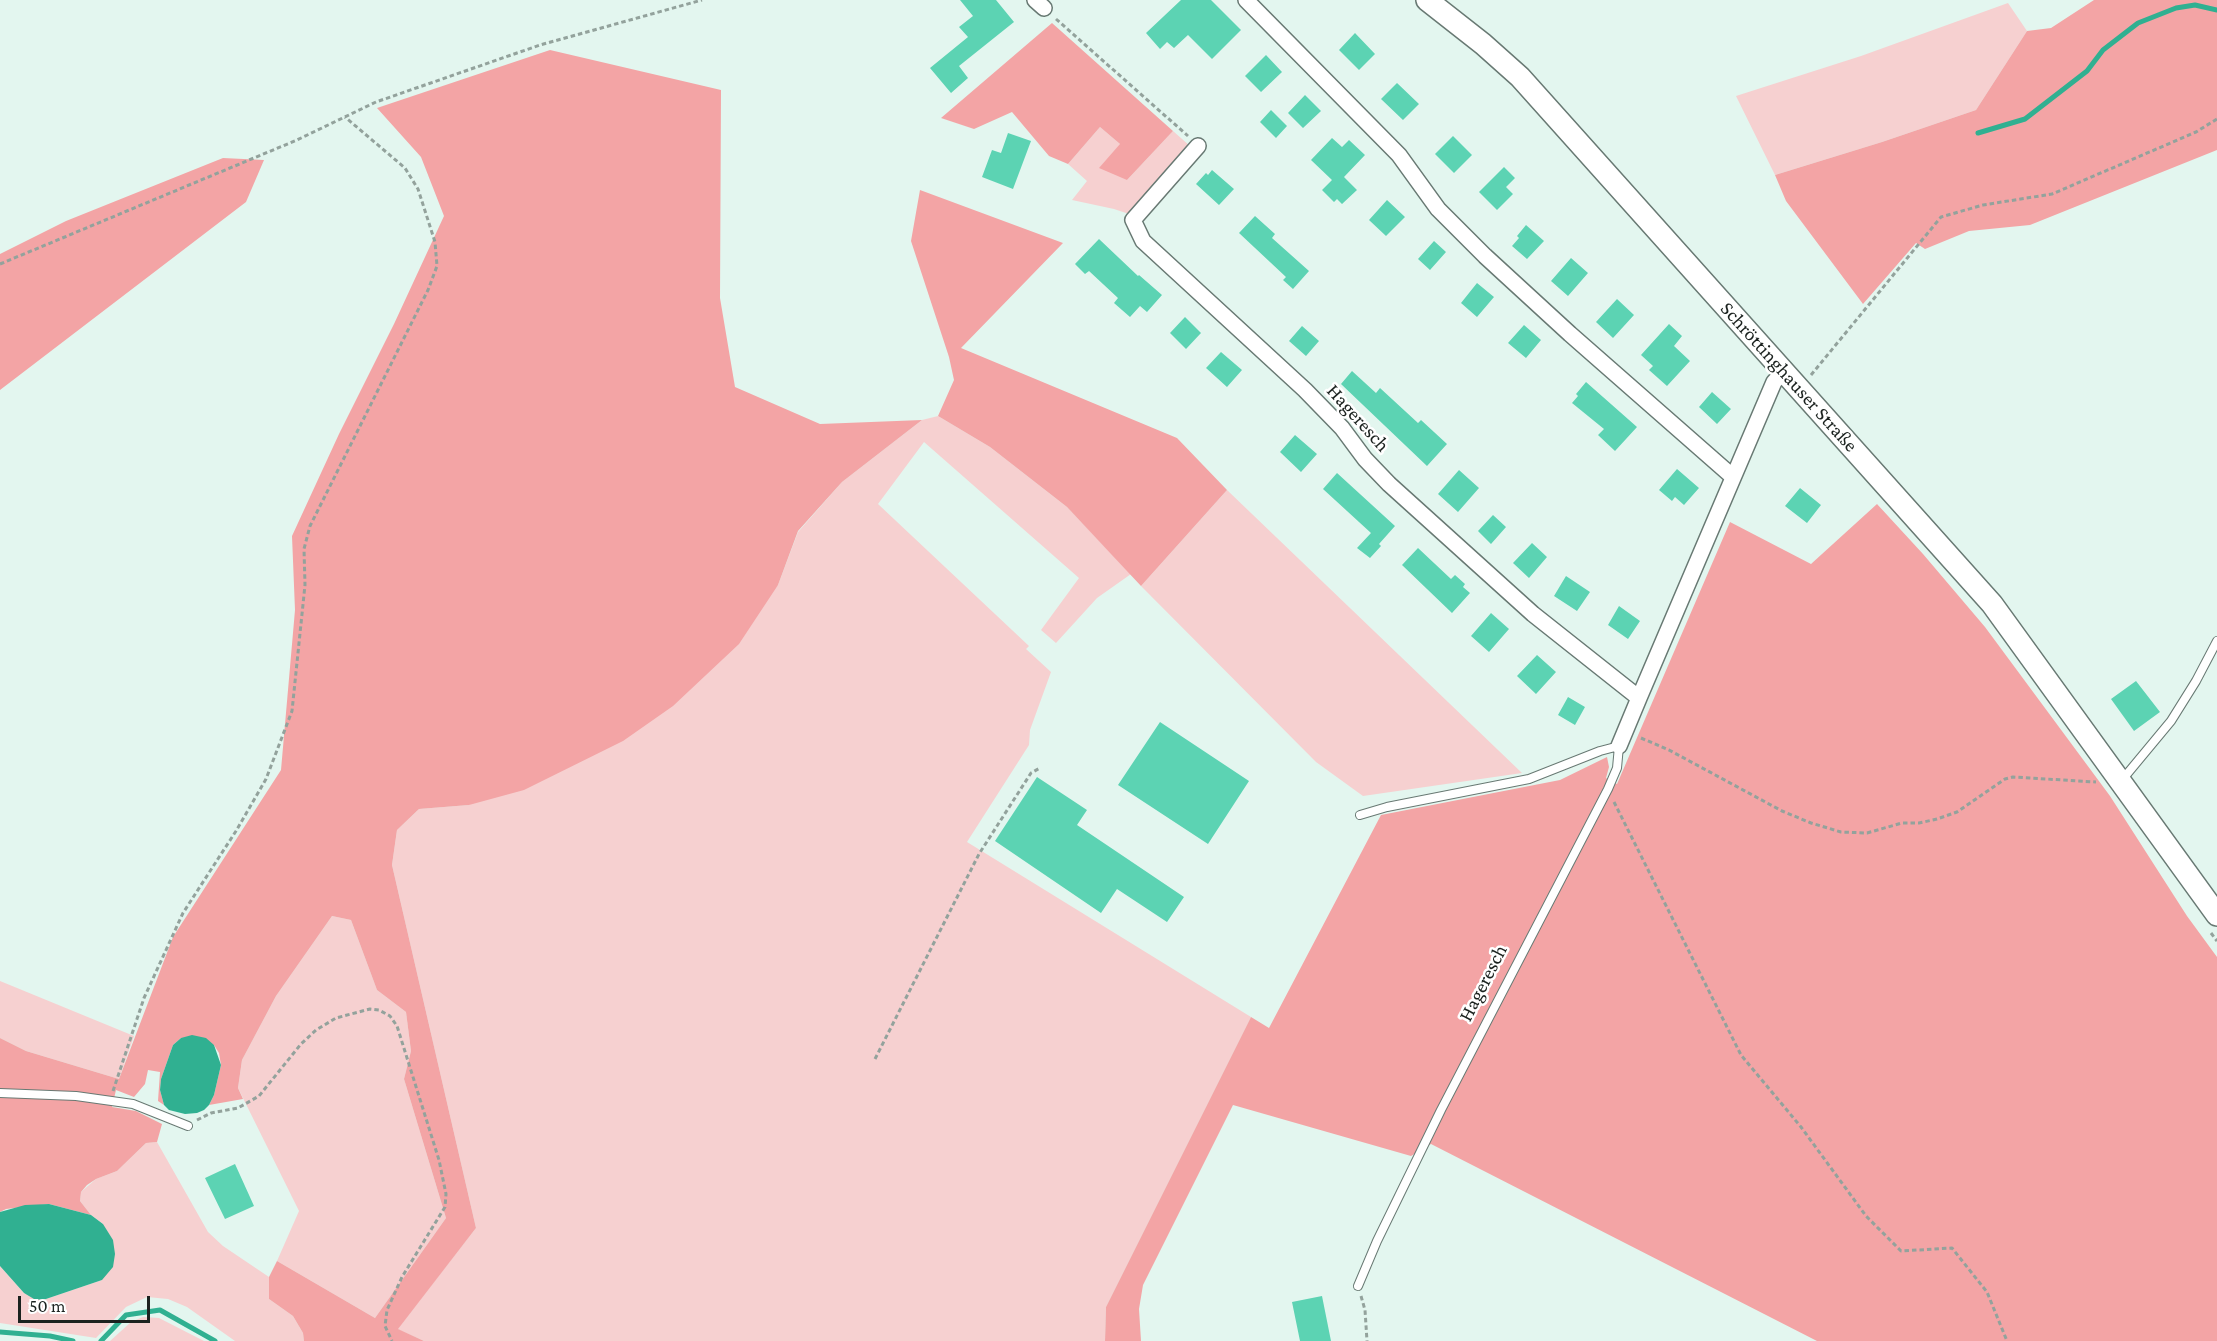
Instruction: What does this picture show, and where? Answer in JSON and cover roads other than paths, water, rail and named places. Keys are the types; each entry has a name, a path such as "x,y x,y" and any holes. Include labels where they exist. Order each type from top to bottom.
{"main road":[{"name":"Schröttinghauser Straße","path":"1427,0 1483,44 1520,77 1785,370 1992,604 2217,915"}],"street":[{"path":"1246,0 1399,155 1438,209 1485,256 1570,334 1734,477"},
{"name":"Hageresch","path":"1198,146 1132,220 1143,241 1312,397 1342,428 1365,459 1389,484 1533,614 1639,698"},
{"name":"Hageresch","path":"1618,746 1774,382 1785,370"}],"lane":[{"path":"2121,781 2171,721 2217,641"},
{"path":"1360,815 1387,807 1529,779 1618,746"},
{"name":"Hageresch","path":"1359,1286 1377,1242 1441,1110 1608,789 1617,768 1618,746"},
{"path":"0,1094 76,1096 133,1104 188,1126"}],"waterway":[{"path":"1978,133 2025,119 2087,71 2103,50 2138,23 2176,8 2195,5 2217,10"},
{"path":"101,1341 126,1315 160,1310 215,1341"},
{"path":"0,1332 50,1336 73,1341"}]}
